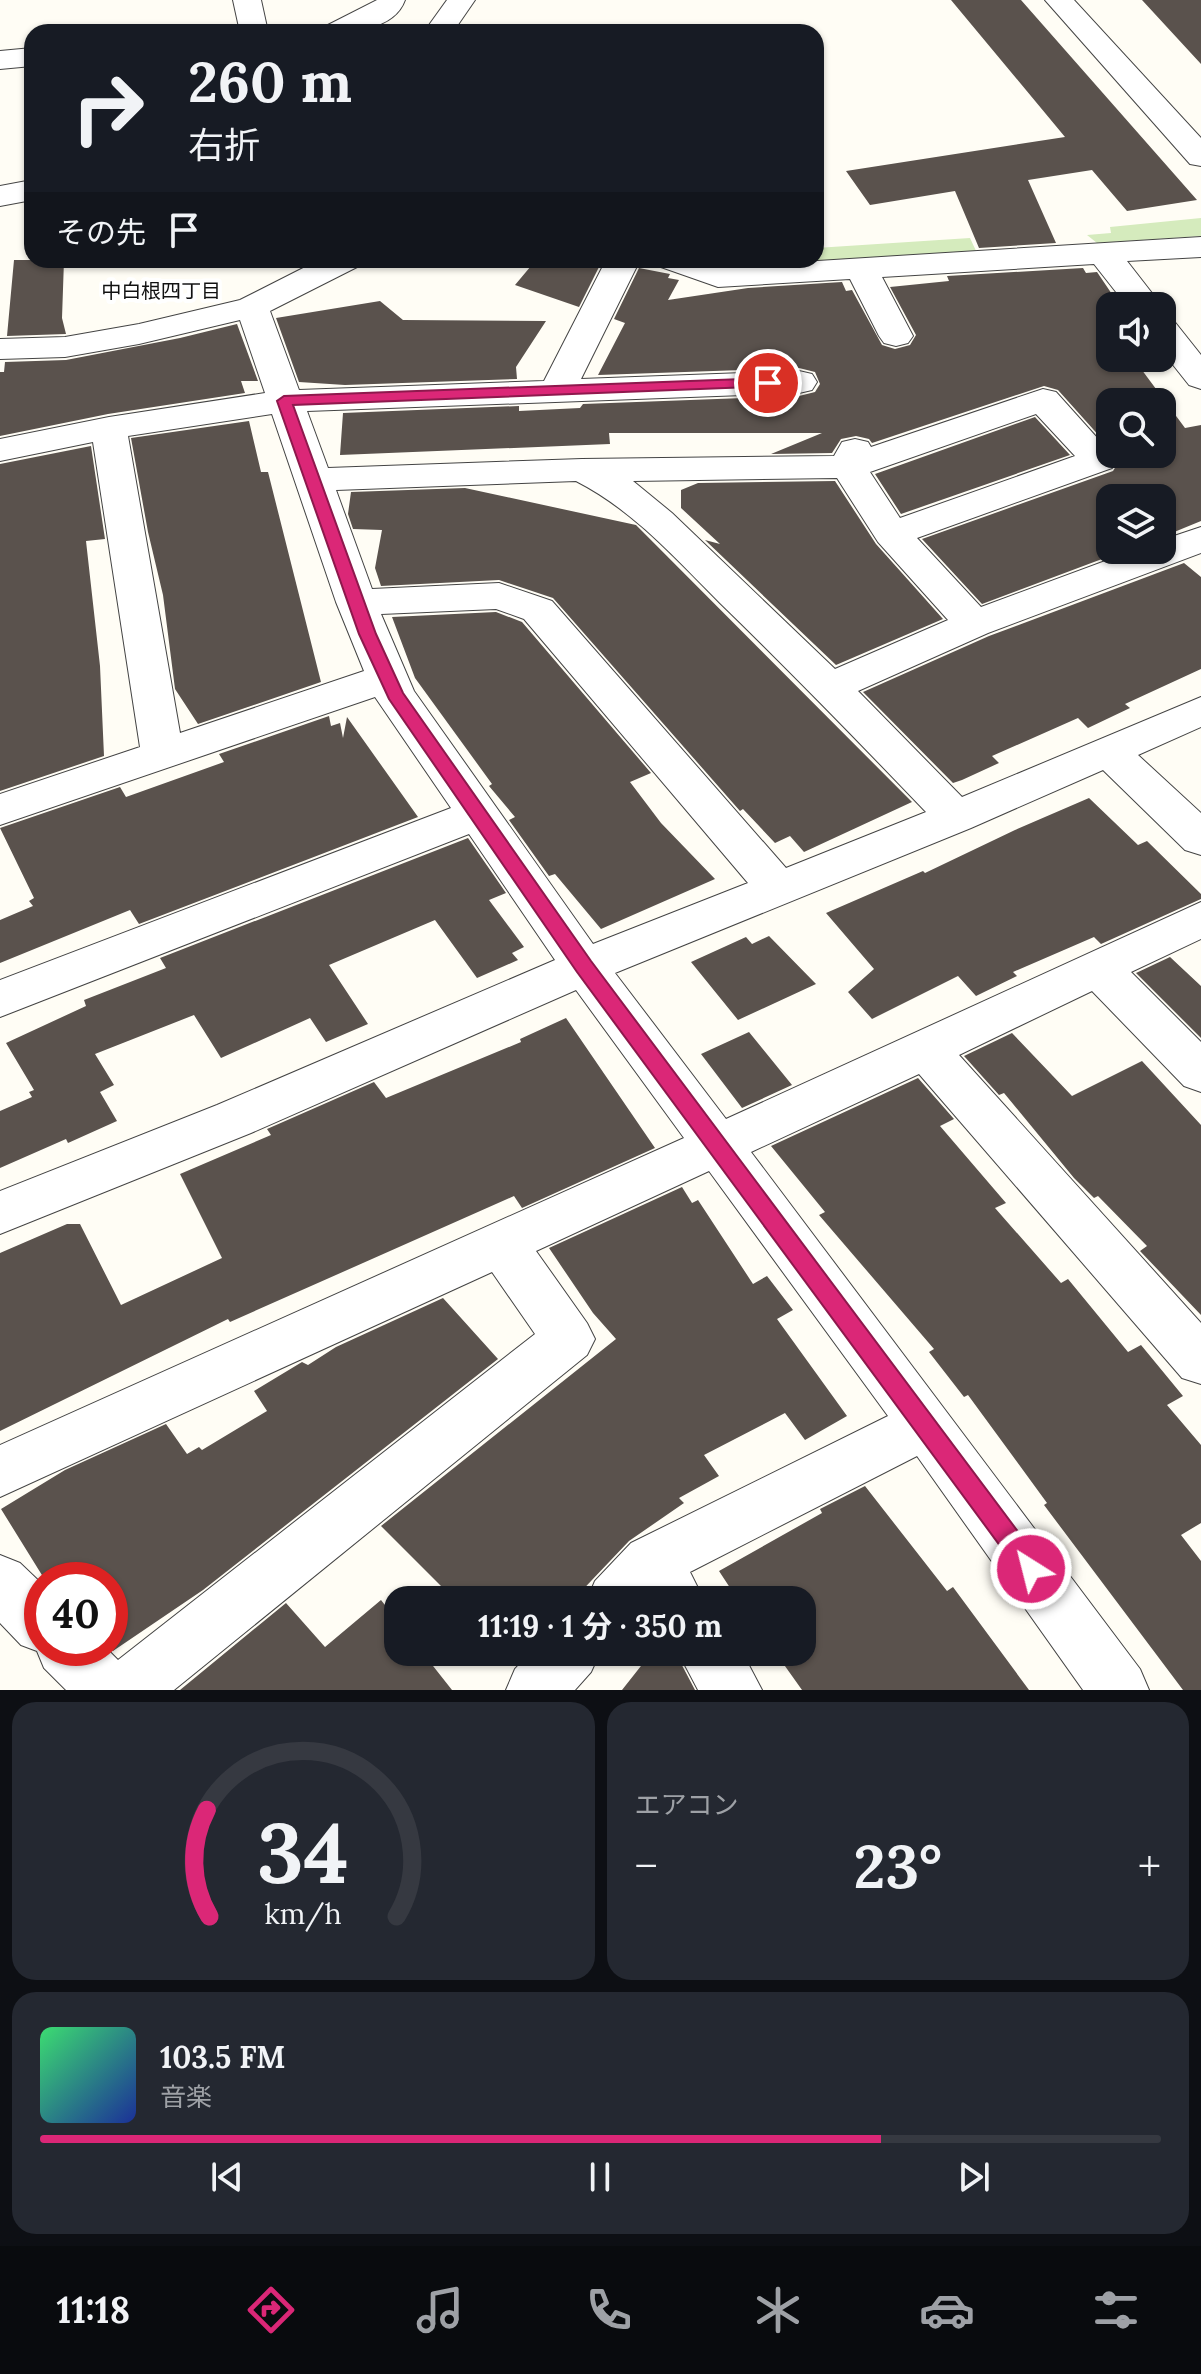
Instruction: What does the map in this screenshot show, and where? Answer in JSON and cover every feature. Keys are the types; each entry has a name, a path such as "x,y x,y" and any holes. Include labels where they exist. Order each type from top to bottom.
{"street":[{"path":"247,0 252,24"},
{"path":"353,24 388,8 391,0"},
{"path":"444,24 461,0"},
{"path":"1059,0 1201,157"},
{"path":"0,60 24,58"},
{"path":"0,196 24,192"},
{"path":"694,268 718,277 1201,247"},
{"path":"1103,253 1134,292"},
{"path":"0,349 65,347 139,334 252,307 329,268"},
{"path":"558,389 619,268"},
{"path":"861,268 896,336"},
{"path":"252,307 356,602 387,678 584,967 926,1424 1119,1690"},
{"path":"1176,346 1201,378"},
{"path":"0,450 109,428 284,401 799,382"},
{"path":"313,480 851,458 1043,400 1099,460 892,534"},
{"path":"109,428 162,754"},
{"path":"851,458 892,534 974,624"},
{"path":"582,470 620,489 659,521 830,687 956,817"},
{"path":"830,687 974,624 1201,539"},
{"path":"356,602 499,596 538,610 778,888"},
{"path":"0,810 387,678"},
{"path":"0,1213 234,1119 584,967 956,817 1201,711"},
{"path":"1108,751 1201,839"},
{"path":"0,999 478,814"},
{"path":"0,1472 1100,970 1201,919"},
{"path":"1100,970 1201,1073"},
{"path":"926,1050 1201,1361"},
{"path":"127,1690 568,1339 502,1245"},
{"path":"649,1586 926,1424"},
{"path":"0,1582 24,1607"},
{"path":"83,1666 107,1690"},
{"path":"536,1690 557,1666"},
{"path":"717,1666 732,1690"}],"green space":[{"path":"1201,218 1201,236 1097,243 1087,235 1111,233 1110,227"},
{"path":"970,238 977,253 824,263 824,247"}],"building":[{"path":"951,0 1021,0 1197,200 1127,211 1092,170 1028,180 1056,243 979,248 955,191 870,205 846,171 1065,137"},
{"path":"1142,0 1201,0 1201,64"},
{"path":"14,260 24,260 24,268 64,268 62,318 66,334 7,336"},
{"path":"529,268 598,268 579,307 515,285"},
{"path":"639,268 670,274 668,278 679,280 668,300 748,288 842,282 846,291 852,290 882,345 895,349 910,345 916,335 890,287 949,281 947,276 1083,268 1086,273 1097,272 1111,292 1096,292 1096,372 1143,372 1155,388 1096,388 1096,432 1058,390 1044,386 872,443 869,439 856,436 841,439 832,453 771,454 822,433 609,433 610,444 340,455 343,413 519,406 519,411 580,408 583,404 799,396 815,392 820,384 815,372 799,368 598,375 625,323 614,319"},
{"path":"380,301 403,320 546,321 516,367 517,379 345,385 299,382 276,318"},
{"path":"237,324 258,381 241,381 245,393 108,414 0,436 0,372 4,372 5,362 66,360"},
{"path":"1176,416 1185,428 1201,425 1201,521 1176,531 1176,484 1096,484 1096,561 982,604 922,539 1115,468 1176,468"},
{"path":"1035,417 1070,455 901,514 875,474"},
{"path":"249,421 261,472 268,472 321,682 198,724 175,689 163,595 131,438"},
{"path":"91,446 105,539 86,541 100,666 104,756 0,791 0,464"},
{"path":"835,481 876,544 943,619 836,665 705,540 720,544 681,508 681,490 698,483"},
{"path":"465,488 636,525 912,802 804,852 790,836 775,843 743,809 740,811 553,598 499,580 381,586 375,568 382,530 353,529 348,514 351,492"},
{"path":"1184,563 1201,577 1201,669 1125,704 1130,708 1088,728 1078,718 992,756 999,763 962,780 953,783 863,692 989,636"},
{"path":"496,612 522,622 651,773 630,782 661,823 715,879 601,929 555,874 549,876 509,820 515,817 489,786 492,784 415,678 392,617"},
{"path":"329,716 331,726 340,723 343,738 347,717 418,817 139,924 130,910 0,963 0,920 33,906 29,901 34,898 0,828 120,787 126,797 224,762 219,754"},
{"path":"1089,798 1138,845 1147,841 1201,894 1201,899 1101,944 1094,937 1013,972 1017,976 976,996 958,976 872,1019 848,992 874,969 826,913 923,871 925,873"},
{"path":"468,838 506,893 489,900 524,947 512,953 518,960 477,978 435,920 329,965 368,1024 326,1042 310,1018 221,1058 194,1015 95,1054 114,1085 100,1092 117,1121 0,1168 0,1111 32,1097 29,1092 34,1090 6,1043 86,1006 84,1000 166,968 160,958"},
{"path":"769,936 816,984 738,1020 691,962 746,937 752,944"},
{"path":"1170,957 1201,986 1201,1038 1136,973"},
{"path":"566,1018 655,1148 522,1208 514,1196 230,1322 228,1319 0,1431 0,1253 67,1224 80,1224 121,1305 222,1258 180,1174 271,1135 267,1129 374,1082 386,1098 521,1042 520,1039"},
{"path":"749,1032 792,1085 742,1108 701,1054"},
{"path":"1012,1033 1072,1096 1142,1061 1201,1125 1201,1315 1140,1251 1147,1246 1098,1196 1094,1198 1074,1178 1004,1093 999,1095 964,1056"},
{"path":"918,1078 954,1119 940,1126 1006,1203 995,1208 1061,1283 1068,1279 1128,1352 1141,1345 1183,1396 1167,1405 1201,1445 1201,1523 1181,1535 1201,1561 1201,1690 1183,1690 1044,1505 1047,1503 968,1395 964,1397 929,1352 934,1349 819,1215 825,1212 771,1146"},
{"path":"682,1187 692,1203 698,1200 753,1284 767,1276 793,1310 777,1319 847,1416 805,1440 785,1413 704,1455 719,1476 679,1498 684,1503 629,1541 586,1586 441,1586 381,1526 616,1339 593,1313 549,1248"},
{"path":"443,1298 498,1359 203,1590 128,1641 128,1562 34,1562 1,1509 65,1470 166,1424 187,1454 199,1447 202,1450 267,1411 254,1391 302,1362 308,1365 336,1347"},
{"path":"865,1486 947,1591 953,1587 1029,1690 802,1690 785,1666 816,1666 816,1586 729,1586 719,1571 822,1513 820,1509"},
{"path":"381,1600 384,1604 384,1666 433,1666 452,1690 180,1690 286,1603 325,1647"},
{"path":"641,1666 682,1666 695,1690 622,1690"}],"district":[{"name":"中白根四丁目","path":"161,291"}],"route":[{"path":"768,383 284,401 368,634 395,695 584,967 1031,1569"}]}
